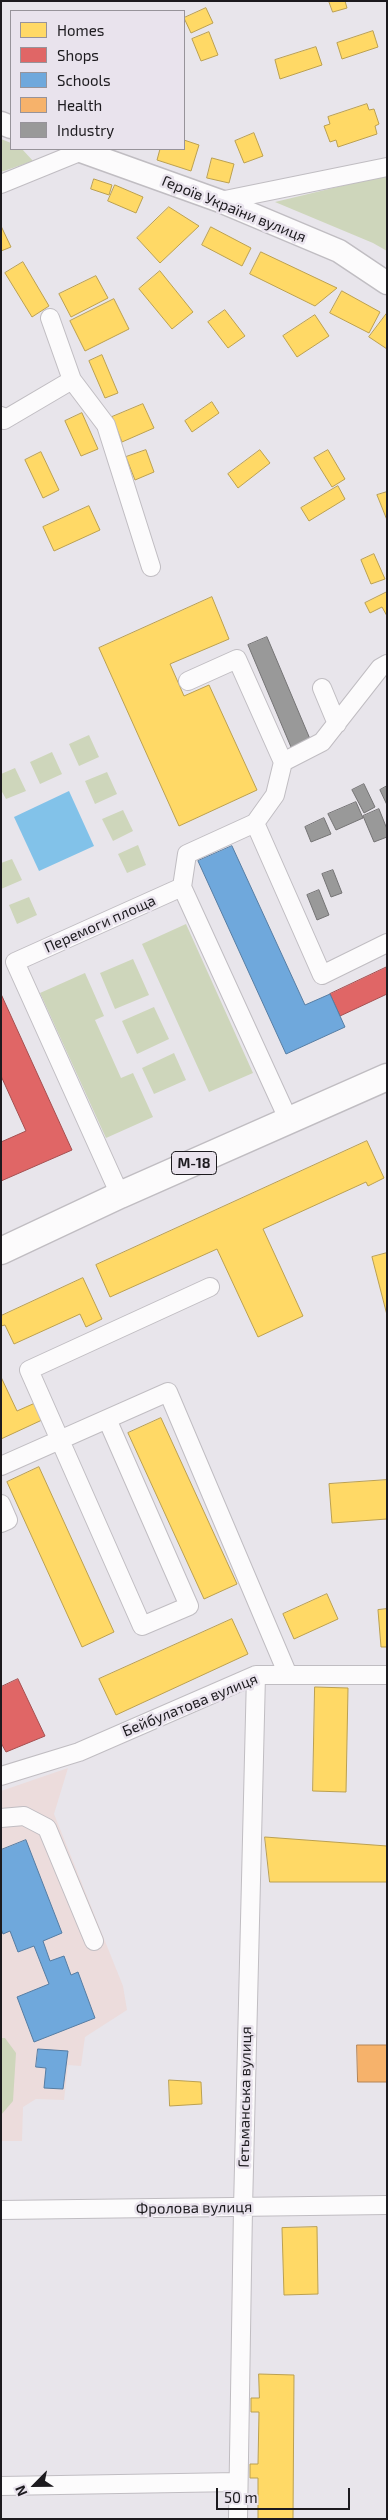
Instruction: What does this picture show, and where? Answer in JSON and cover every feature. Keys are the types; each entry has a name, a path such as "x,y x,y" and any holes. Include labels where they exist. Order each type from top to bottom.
{"highway":[{"name":"М-18","path":"1,1251 120,1195 289,1122 387,1077"}],"main road":[{"name":"Героїв України вулиця","path":"79,150 220,201 339,251 387,283"}],"street":[{"path":"1,184 79,150"},
{"path":"220,201 387,167"},
{"path":"50,318 72,380 106,425 151,567"},
{"path":"1,416 4,420 72,380"},
{"path":"188,681 237,659 283,762 275,795 255,823 187,854 182,887 289,1122"},
{"path":"283,762 322,742 380,668 387,664"},
{"path":"322,688 337,724"},
{"path":"255,823 322,975 387,943"},
{"name":"Перемоги площа","path":"120,1195 15,962 182,887"},
{"path":"107,1419 189,1606 142,1626 30,1370 210,1288"},
{"path":"1,1466 168,1392 288,1675"},
{"path":"1,1504 8,1520 1,1523"},
{"name":"Бейбулатова вулиця","path":"1,1776 79,1752 256,1675 387,1675"},
{"name":"Гетьманська вулиця","path":"238,2519 242,2208 256,1675"},
{"path":"1,1818 24,1816 48,1828 94,1941"},
{"name":"Фролова вулиця","path":"1,2210 387,2205"},
{"path":"1,2486 238,2482"}],"shaded area":[{"path":"68,1768 54,1814 123,1986 127,2010 85,2037 81,2066 68,2065 64,2100 36,2099 23,2107 22,2141 1,2141 1,1791"}],"green space":[{"path":"1,139 10,143 10,150 23,150 33,161 1,172"},
{"path":"387,175 387,251 373,243 275,202"},
{"path":"89,735 99,757 79,766 69,744"},
{"path":"52,752 62,774 40,784 30,762"},
{"path":"15,768 26,791 6,799 1,790 1,774"},
{"path":"107,772 117,794 95,804 85,781"},
{"path":"123,810 133,831 113,841 102,819"},
{"path":"138,845 146,865 127,873 118,854"},
{"path":"12,859 22,880 1,889 1,863"},
{"path":"29,897 37,915 17,924 9,905"},
{"path":"186,924 253,1073 209,1092 142,944"},
{"path":"133,959 149,995 115,1009 100,973"},
{"path":"85,973 104,1016 95,1020 121,1078 133,1073 153,1117 106,1138 40,993"},
{"path":"154,1007 169,1039 137,1054 122,1021"},
{"path":"174,1053 186,1080 154,1094 142,1068"},
{"path":"1,2038 5,2038 16,2053 13,2101 1,2115"}],"water":[{"path":"69,791 94,846 39,871 14,817"}],"building: Homes":[{"path":"329,1 345,1 347,8 333,12"},
{"path":"206,8 213,23 191,33 185,18"},
{"path":"373,31 378,47 342,59 337,43"},
{"path":"209,32 218,55 201,61 192,39"},
{"path":"316,47 322,65 280,79 275,60"},
{"path":"367,104 369,110 374,109 379,124 375,126 377,134 338,147 336,140 330,142 324,126 330,124 328,117"},
{"path":"254,133 263,156 244,163 235,141"},
{"path":"185,140 199,145 191,171 157,160 160,150 185,150"},
{"path":"212,158 234,164 229,183 207,178"},
{"path":"94,179 112,185 109,195 91,189"},
{"path":"115,185 143,197 136,213 108,201"},
{"path":"169,207 199,226 160,263 137,238"},
{"path":"1,226 11,247 1,251"},
{"path":"211,227 251,248 242,266 202,245"},
{"path":"261,252 337,288 315,306 250,274"},
{"path":"23,262 49,306 32,317 5,273"},
{"path":"160,271 193,312 172,329 139,289"},
{"path":"96,276 108,298 71,317 59,294"},
{"path":"342,291 380,312 369,333 330,313"},
{"path":"114,299 129,329 85,351 70,321"},
{"path":"225,310 245,336 228,348 208,322"},
{"path":"387,313 387,349 369,337"},
{"path":"315,315 329,336 297,357 283,336"},
{"path":"102,355 118,393 105,398 89,361"},
{"path":"212,402 219,413 192,432 185,421"},
{"path":"143,404 154,428 122,442 112,417"},
{"path":"82,413 98,449 81,456 65,421"},
{"path":"146,450 154,472 135,480 126,457"},
{"path":"260,450 270,463 238,488 228,474"},
{"path":"328,450 345,479 332,487 314,458"},
{"path":"41,452 59,490 43,498 25,460"},
{"path":"338,486 345,499 309,521 301,508"},
{"path":"387,492 387,520 377,495"},
{"path":"89,506 100,530 54,551 43,527"},
{"path":"374,554 385,579 371,584 361,560"},
{"path":"387,592 387,616 382,607 370,613 365,603"},
{"path":"212,597 229,639 170,664 184,696 209,685 257,790 179,826 99,648"},
{"path":"367,1141 384,1178 368,1186 366,1182 263,1229 303,1316 258,1337 217,1249 110,1297 96,1265"},
{"path":"387,1253 387,1315 372,1257"},
{"path":"83,1278 102,1319 86,1327 80,1314 14,1344 5,1325 1,1326 1,1316"},
{"path":"1,1377 17,1411 35,1403 42,1420 1,1439"},
{"path":"161,1418 237,1584 204,1599 128,1433"},
{"path":"39,1467 114,1632 82,1647 7,1482"},
{"path":"387,1480 387,1519 332,1523 329,1484"},
{"path":"327,1594 338,1619 294,1639 283,1614"},
{"path":"387,1609 387,1647 381,1647 378,1610"},
{"path":"232,1619 248,1654 116,1715 99,1679"},
{"path":"315,1687 348,1688 346,1792 313,1791"},
{"path":"265,1837 387,1846 387,1882 270,1882"},
{"path":"169,2080 201,2082 202,2104 170,2106"},
{"path":"317,2227 318,2294 284,2295 282,2228"},
{"path":"259,2374 294,2375 293,2519 258,2519 258,2478 250,2478 250,2464 258,2464 259,2412 251,2412 251,2398 259,2398"}],"building: Shops":[{"path":"387,967 387,994 340,1016 330,994"},
{"path":"1,994 72,1150 1,1181 1,1142 26,1131 1,1076"},
{"path":"18,1679 45,1736 6,1752 1,1743 1,1687"}],"building: Schools":[{"path":"232,846 305,1005 330,994 345,1027 286,1054 198,861"},
{"path":"26,1840 62,1933 43,1941 50,1961 64,1956 71,1975 78,1972 95,2018 34,2042 17,1997 49,1984 34,1946 18,1952 10,1931 3,1934 1,1929 1,1850"},
{"path":"38,2049 68,2051 63,2089 44,2088 46,2068 36,2067"}],"building: Health":[{"path":"357,2045 387,2045 387,2082 358,2082"}],"building: Industry":[{"path":"267,637 310,739 291,747 248,645"},
{"path":"364,784 375,807 364,813 352,790"},
{"path":"387,786 387,805 380,790"},
{"path":"356,802 363,818 336,830 328,814"},
{"path":"379,809 387,829 387,837 374,842 363,816"},
{"path":"324,818 331,834 311,842 305,827"},
{"path":"333,870 342,893 331,897 322,874"},
{"path":"319,890 329,915 317,920 307,895"}]}
